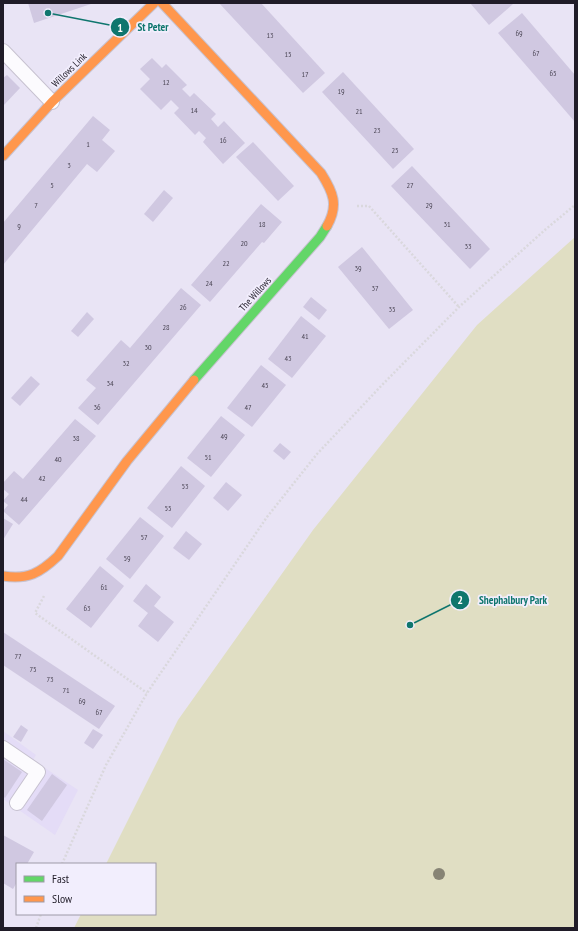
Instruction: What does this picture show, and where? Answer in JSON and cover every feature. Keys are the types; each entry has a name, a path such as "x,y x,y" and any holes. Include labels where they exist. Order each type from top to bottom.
{"street":[{"name":"Willows Link","path":"3,156 52,102 154,3"},
{"path":"162,3 321,173 331,190 335,207"},
{"name":"The Willows","path":"3,576 24,578 36,574 47,567 58,556 127,461 179,396 328,228 335,207"}],"lane":[{"path":"3,51 52,102"},
{"path":"3,748 38,772 18,802"}],"path":[{"path":"62,863 106,765 147,693 267,517 317,454 459,307 575,205"},
{"path":"335,207 369,206 459,307"},
{"path":"47,567 52,581 35,613 147,693"},
{"path":"36,928 41,915"}],"shaded area":[{"path":"575,237 575,928 74,928 80,915 156,915 156,863 106,863 178,720 313,530 477,325"},
{"path":"3,731 36,755 33,760 78,790 55,835 3,799"}],"building":[{"path":"28,3 94,3 34,23"},
{"path":"219,3 261,3 325,73 303,93"},
{"path":"470,3 512,3 513,4 489,25"},
{"path":"522,13 575,75 575,122 498,33"},
{"path":"152,58 162,68 166,64 187,85 182,89 190,97 194,93 216,114 211,119 218,127 224,121 245,143 223,164 203,142 206,138 199,131 195,135 174,113 179,108 171,100 161,110 140,89 150,79 140,69"},
{"path":"343,72 414,149 393,169 322,92"},
{"path":"7,75 20,88 3,106 3,78"},
{"path":"93,116 110,130 102,140 115,151 97,172 87,164 3,265 3,223"},
{"path":"253,142 294,186 278,201 236,157"},
{"path":"412,166 490,249 470,269 391,186"},
{"path":"164,190 173,198 153,222 144,214"},
{"path":"261,204 282,222 264,243 262,242 210,302 191,285"},
{"path":"362,247 413,310 389,329 338,267"},
{"path":"181,288 201,305 98,425 78,408 96,388 86,380 121,340 130,348"},
{"path":"311,297 327,310 319,320 303,307"},
{"path":"87,312 94,319 78,337 71,331"},
{"path":"301,316 326,336 292,378 268,359"},
{"path":"261,365 286,385 252,427 227,408"},
{"path":"31,376 40,384 20,406 11,398"},
{"path":"221,416 245,435 211,477 187,458"},
{"path":"75,419 96,436 19,525 3,511 8,505 3,501 9,494 3,489 3,483 14,471 23,479"},
{"path":"280,443 291,452 284,460 273,451"},
{"path":"181,466 205,486 172,528 147,508"},
{"path":"226,482 242,495 228,511 213,498"},
{"path":"140,517 164,536 130,579 106,559"},
{"path":"3,518 13,524 3,540"},
{"path":"186,531 202,544 189,560 173,548"},
{"path":"100,566 124,586 91,628 66,609"},
{"path":"146,584 161,597 154,606 174,622 158,642 138,626 148,613 133,601"},
{"path":"3,632 115,706 99,729 3,665"},
{"path":"21,725 28,730 21,742 13,737"},
{"path":"93,729 103,735 93,749 84,743"},
{"path":"3,759 22,772 5,798 3,796"},
{"path":"52,774 67,785 42,821 27,810"},
{"path":"3,835 34,852 28,863 16,863 16,884 13,889 3,883"}],"traffic: fast":[{"path":"194,380 320,237 327,226"}],"traffic: slow":[{"path":"3,156 52,102 154,3"},
{"path":"162,3 321,173 329,186 334,205 333,212 327,226"},
{"path":"3,576 20,577 33,574 45,567 58,556 127,461 194,380"}],"place":[{"name":"St Peter","path":"48,13"},
{"name":"Shephalbury Park","path":"410,625"}]}
